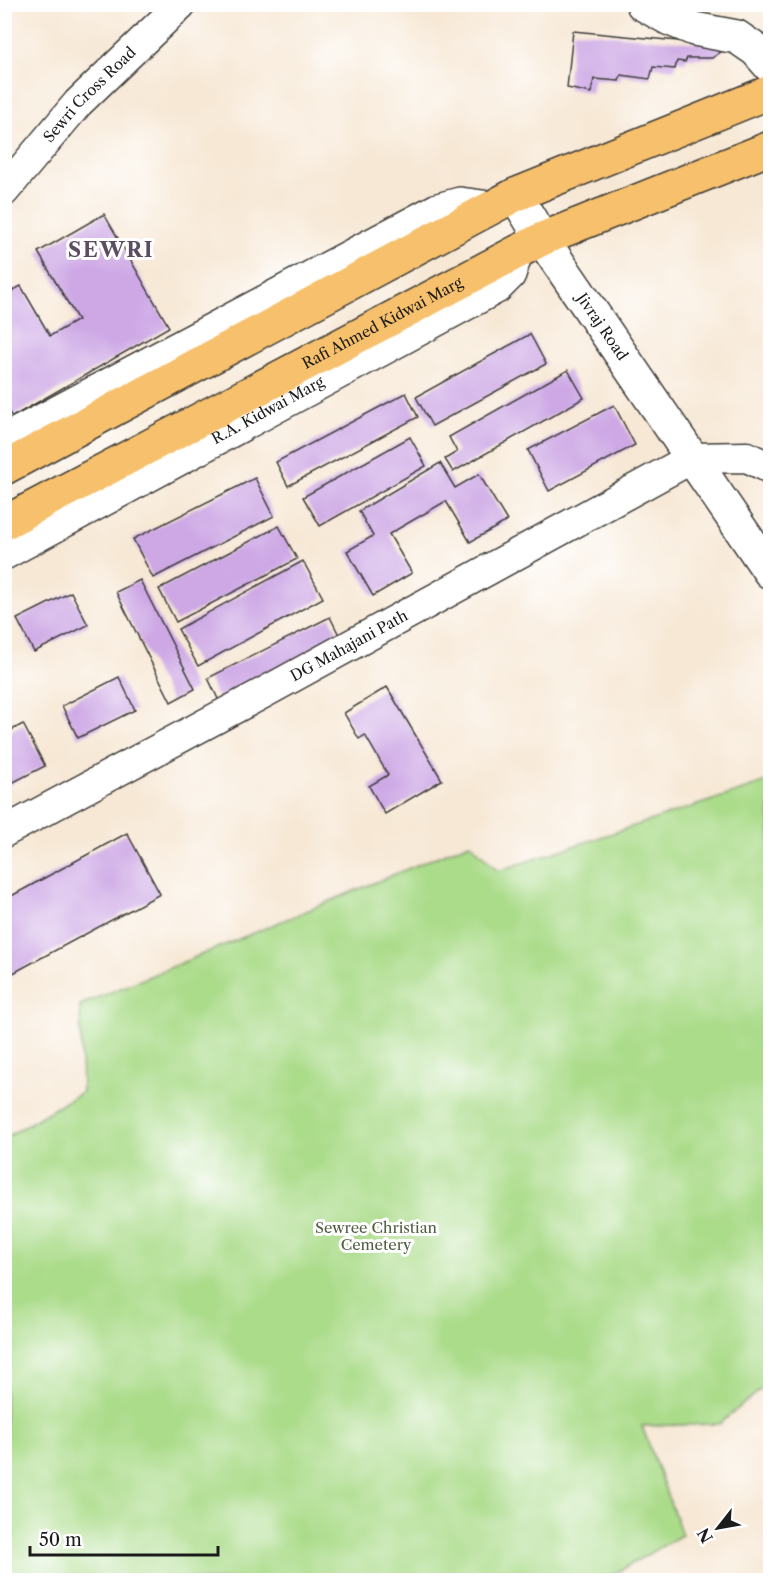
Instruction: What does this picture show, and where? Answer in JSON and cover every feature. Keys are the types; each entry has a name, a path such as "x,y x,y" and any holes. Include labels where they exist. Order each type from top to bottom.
{"main road":[{"path":"4,468 502,201 771,92"},
{"name":"Rafi Ahmed Kidwai Marg","path":"4,523 529,246 771,148"}],"street":[{"name":"Sewri Cross Road","path":"4,191 78,103 181,4"},
{"path":"643,4 694,29 736,37 756,50 771,66"},
{"path":"4,441 438,210 460,204 502,201"},
{"name":"Jivraj Road","path":"502,201 529,246 692,458 771,572"},
{"name":"R.A. Kidwai Marg","path":"4,553 496,287 509,274 529,246"},
{"path":"692,458 747,457 771,468"},
{"name":"DG Mahajani Path","path":"4,831 255,698 692,458"}],"green space":[{"name":"Sewree Christian Cemetery","path":"770,781 770,1382 719,1424 642,1426 682,1535 603,1580 5,1580 5,1138 82,1092 80,1005 470,843 498,871"}],"building":[{"path":"573,31 720,45 725,49 712,58 687,58 685,62 677,61 675,69 653,67 650,79 621,75 619,81 594,79 591,93 567,88"},
{"path":"104,214 169,327 12,417 4,405 4,295 21,286 50,336 78,320 38,252"},
{"path":"530,334 546,364 432,426 416,397"},
{"path":"568,370 584,398 453,472 445,459 457,452 449,437"},
{"path":"406,393 418,417 288,486 276,462"},
{"path":"614,405 635,445 549,491 528,450"},
{"path":"410,437 426,466 320,526 303,497"},
{"path":"440,463 455,488 479,474 507,521 470,542 446,501 389,534 412,573 373,596 347,551 373,536 359,511"},
{"path":"255,478 274,516 153,578 133,539"},
{"path":"279,526 297,559 176,622 159,589"},
{"path":"303,561 323,598 198,666 178,629"},
{"path":"140,580 195,689 171,702 116,592"},
{"path":"71,592 88,625 34,652 17,619"},
{"path":"330,617 343,643 221,705 208,678"},
{"path":"119,677 135,710 78,738 62,706"},
{"path":"387,687 442,780 385,814 369,786 388,775 365,735 359,739 344,713"},
{"path":"23,724 45,766 4,787 4,734"},
{"path":"127,833 160,894 4,978 4,900"}],"district":[{"name":"SEWRI","path":"111,250"}]}
